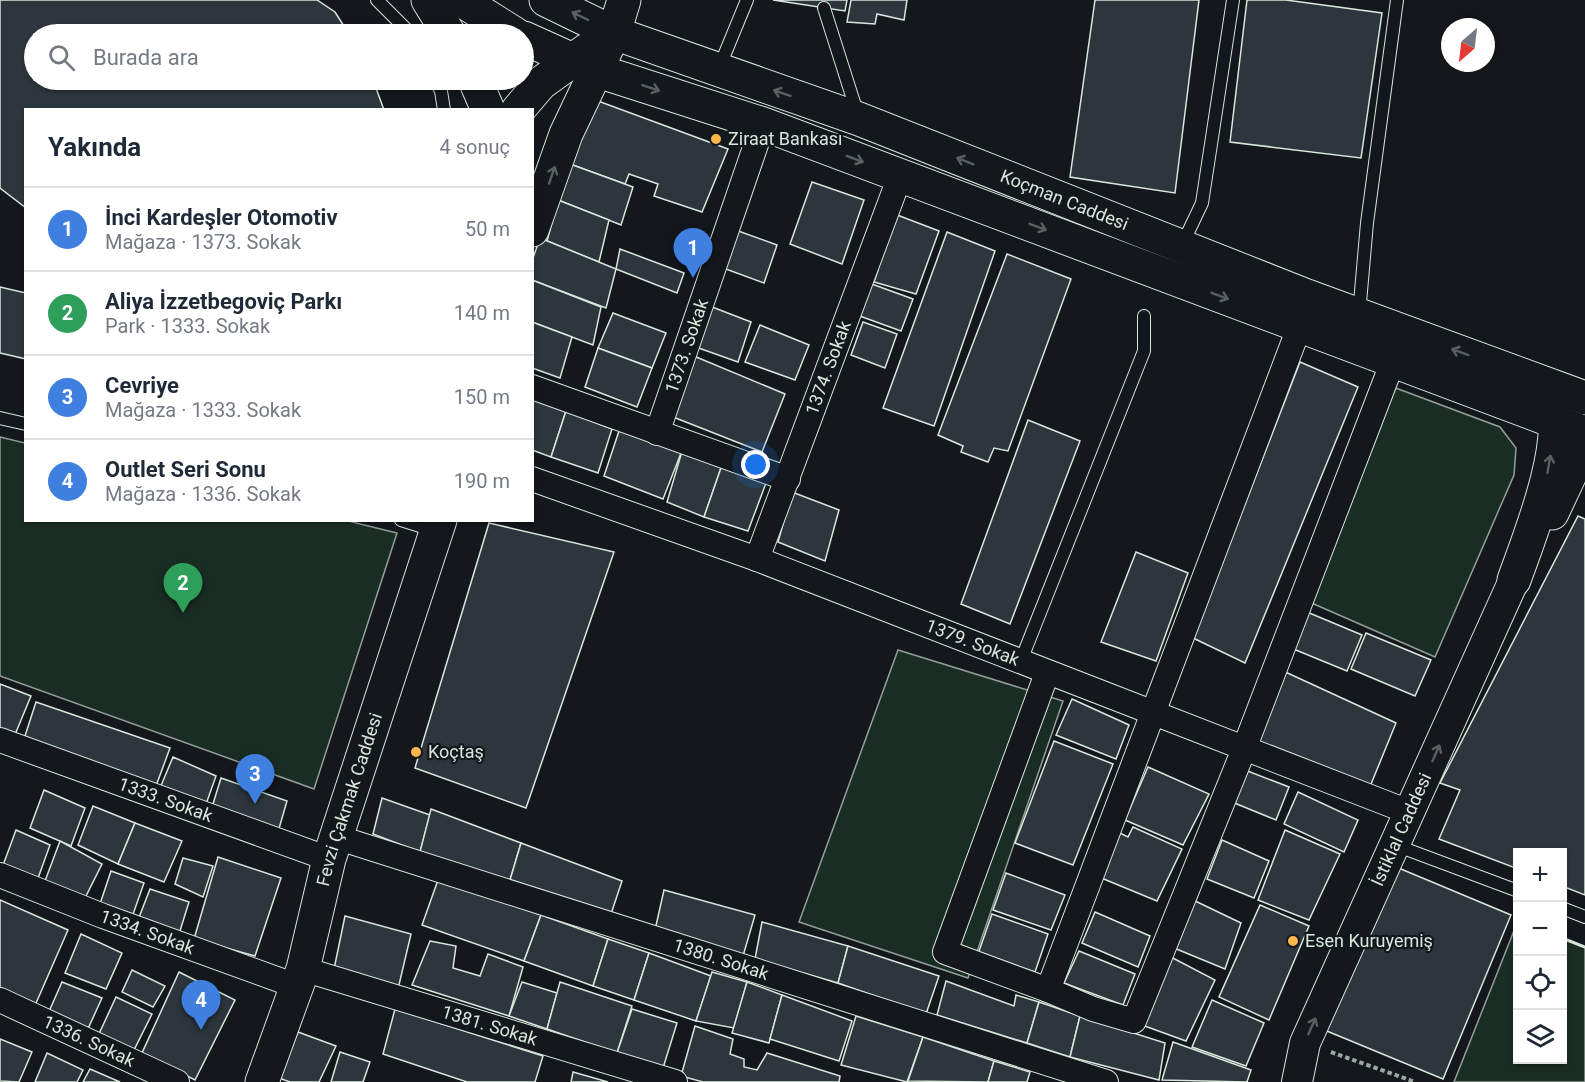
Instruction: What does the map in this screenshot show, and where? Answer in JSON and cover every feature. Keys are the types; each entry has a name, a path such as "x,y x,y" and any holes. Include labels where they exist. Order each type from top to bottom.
{"main road":[{"path":"428,0 443,24"},
{"path":"461,0 499,24"},
{"name":"Koçman Caddesi","path":"546,0 614,33 859,119 1359,315 1585,398"},
{"path":"520,108 541,83 583,65 614,33 624,0"},
{"name":"Koçman Caddesi","path":"534,43 583,65 763,124 1585,433"},
{"path":"534,224 566,134 583,65"},
{"path":"479,90 487,108"},
{"path":"1514,580 1541,502 1554,422 1553,403 1546,392 1515,372"},
{"path":"1514,580 1540,538 1577,459 1585,451"},
{"name":"Fevzi Çakmak Caddesi","path":"262,1082 300,977 332,848 439,526"}],"street":[{"name":"1373. Sokak","path":"657,433 763,124"},
{"name":"1374. Sokak","path":"757,559 900,176"},
{"path":"1048,990 1300,325"},
{"path":"1047,673 945,952 1093,1009 1134,1020 1244,749 1393,360"},
{"path":"534,388 788,479"},
{"name":"1379. Sokak","path":"534,480 757,559 1408,812"},
{"name":"İstiklal Caddesi","path":"1297,1082 1305,1043 1514,580"},
{"name":"1333. Sokak","path":"0,740 332,848"},
{"name":"1380. Sokak","path":"332,848 1106,1082"},
{"name":"1334. Sokak","path":"0,875 300,977"},
{"name":"1381. Sokak","path":"300,977 675,1082"},
{"name":"1336. Sokak","path":"0,1000 177,1082"}],"lane":[{"path":"377,0 401,24"},
{"path":"718,71 747,0"},
{"path":"1181,246 1202,203 1233,0"},
{"path":"1359,315 1367,223 1397,0"},
{"path":"824,8 859,119"},
{"path":"440,90 444,108"},
{"path":"1020,663 1144,351 1144,316"},
{"path":"0,418 24,424"},
{"path":"413,522 439,526"},
{"path":"1395,845 1513,889"},
{"path":"1567,910 1585,917"}],"path":[{"path":"1305,1043 1415,1082"}],"green space":[{"path":"1393,387 1500,427 1516,448 1514,475 1435,657 1307,601"},
{"path":"0,437 24,443 24,522 352,522 397,533 314,789 0,676"},
{"path":"898,650 1063,701 968,978 799,922"},
{"path":"1513,933 1513,1064 1567,1064 1567,940 1585,947 1585,1082 1454,1082"}],"building":[{"path":"0,0 317,0 335,12 343,24 24,24 24,90 377,90 383,108 24,108 24,206 0,188"},
{"path":"773,0 847,0 845,11"},
{"path":"851,0 907,0 904,20 877,14 875,24 847,22"},
{"path":"1095,0 1199,0 1175,193 1070,177"},
{"path":"1247,0 1286,0 1382,13 1361,158 1230,142"},
{"path":"598,101 728,149 702,212 654,196 658,184 629,174 625,184 570,164"},
{"path":"570,164 633,187 621,225 558,200"},
{"path":"812,182 864,200 842,264 790,244"},
{"path":"558,200 609,220 599,262 547,241"},
{"path":"892,213 939,231 916,294 874,282 878,270 869,268"},
{"path":"730,228 777,245 764,283 715,265"},
{"path":"947,232 995,251 934,426 883,408"},
{"path":"540,238 616,269 606,308 534,281 534,255"},
{"path":"620,249 684,273 677,293 616,269"},
{"path":"1007,254 1071,279 1008,451 994,448 988,462 961,452 963,446 938,435"},
{"path":"534,281 601,307 593,345 534,323"},
{"path":"869,283 913,299 901,331 857,315"},
{"path":"0,287 24,293 24,359 0,353"},
{"path":"707,305 751,322 738,362 693,346"},
{"path":"613,313 666,333 652,368 598,348"},
{"path":"863,322 897,334 885,368 851,355"},
{"path":"534,323 572,337 560,378 534,369"},
{"path":"760,325 809,345 795,380 745,362"},
{"path":"598,348 652,368 637,407 585,387"},
{"path":"689,354 785,394 762,452 668,415"},
{"path":"1300,362 1358,387 1245,663 1193,638"},
{"path":"534,393 568,405 551,457 534,451"},
{"path":"566,411 612,429 598,473 551,457"},
{"path":"1028,420 1080,441 1010,624 961,604"},
{"path":"621,425 683,448 663,499 604,476"},
{"path":"683,448 722,465 704,517 667,502"},
{"path":"722,465 766,483 748,531 704,517"},
{"path":"792,492 839,510 825,561 778,542"},
{"path":"1578,516 1585,519 1585,895 1567,888 1567,848 1513,848 1513,867 1439,839 1460,790 1440,783"},
{"path":"489,523 614,552 526,808 415,768"},
{"path":"1136,552 1188,573 1156,661 1101,642"},
{"path":"1307,612 1362,635 1347,671 1291,648"},
{"path":"1366,633 1431,660 1415,696 1351,669"},
{"path":"1281,670 1396,723 1369,789 1252,740"},
{"path":"0,684 31,696 14,737 0,732"},
{"path":"1072,699 1129,725 1116,759 1056,735"},
{"path":"36,702 170,748 156,786 24,739"},
{"path":"1054,741 1113,764 1073,865 1015,843"},
{"path":"173,757 216,776 205,807 160,788"},
{"path":"1148,767 1209,794 1183,845 1125,820"},
{"path":"1245,770 1289,787 1276,820 1232,802"},
{"path":"221,778 287,801 278,832 212,807"},
{"path":"44,790 85,808 71,846 30,828"},
{"path":"1298,792 1358,820 1344,852 1284,824"},
{"path":"382,798 430,815 420,852 373,834"},
{"path":"93,806 135,823 118,864 78,845"},
{"path":"431,809 521,843 510,880 420,852"},
{"path":"135,823 182,841 164,882 118,864"},
{"path":"1133,827 1182,849 1157,901 1099,877 1120,833 1128,837"},
{"path":"16,830 50,845 37,881 2,868"},
{"path":"1285,830 1340,854 1309,920 1258,900"},
{"path":"1222,840 1269,861 1254,898 1207,879"},
{"path":"60,841 102,864 85,898 45,881"},
{"path":"521,843 622,881 611,914 510,880"},
{"path":"218,857 281,878 255,956 194,939"},
{"path":"183,858 213,866 203,897 175,884"},
{"path":"1389,864 1511,915 1443,1079 1322,1029"},
{"path":"111,871 144,883 131,920 99,907"},
{"path":"1006,873 1065,895 1051,930 993,910"},
{"path":"438,880 541,915 524,961 422,925"},
{"path":"150,889 189,902 179,934 138,920"},
{"path":"664,890 755,915 743,956 655,930"},
{"path":"1191,899 1241,923 1225,969 1174,948"},
{"path":"0,900 68,930 33,1010 0,994"},
{"path":"1260,905 1309,926 1269,1020 1219,997"},
{"path":"1095,912 1150,936 1138,967 1082,943"},
{"path":"992,914 1048,934 1035,972 978,954"},
{"path":"541,915 608,939 593,986 524,961"},
{"path":"345,916 411,934 398,989 334,969"},
{"path":"762,922 848,946 838,983 755,959"},
{"path":"81,934 122,953 106,989 65,973"},
{"path":"608,939 649,953 634,1000 593,986"},
{"path":"430,941 456,946 453,968 480,976 488,954 523,967 509,1016 412,985"},
{"path":"848,946 939,976 926,1014 838,983"},
{"path":"1079,951 1135,974 1123,1005 1064,983"},
{"path":"649,953 711,976 696,1021 634,1000"},
{"path":"1169,956 1215,980 1186,1041 1142,1025"},
{"path":"132,970 165,986 153,1007 122,992"},
{"path":"179,972 235,1000 195,1080 142,1053"},
{"path":"712,972 747,982 734,1028 696,1021"},
{"path":"946,981 1014,1006 1016,995 1039,1002 1027,1043 937,1015"},
{"path":"62,982 102,998 86,1033 47,1016"},
{"path":"522,982 557,993 547,1029 509,1016"},
{"path":"560,982 632,1006 617,1053 547,1029"},
{"path":"747,982 782,995 769,1043 732,1033"},
{"path":"782,995 852,1021 839,1061 770,1039"},
{"path":"116,997 152,1014 133,1052 98,1036"},
{"path":"1212,1000 1264,1023 1246,1066 1192,1047"},
{"path":"1039,1002 1080,1016 1070,1057 1027,1043"},
{"path":"395,1009 543,1056 535,1082 467,1082 383,1054"},
{"path":"632,1009 677,1023 663,1068 617,1053"},
{"path":"856,1016 923,1037 907,1082 841,1065"},
{"path":"1080,1016 1165,1043 1159,1080 1070,1057"},
{"path":"695,1026 733,1039 730,1054 744,1059 744,1067 757,1070 767,1053 840,1076 839,1082 703,1082 681,1076"},
{"path":"298,1032 336,1046 319,1082 290,1082 279,1078"},
{"path":"923,1037 994,1061 988,1082 908,1081"},
{"path":"0,1039 32,1052 19,1082 0,1081"},
{"path":"1173,1042 1251,1070 1247,1082 1162,1080"},
{"path":"340,1052 370,1062 363,1082 331,1082"},
{"path":"47,1053 83,1070 77,1082 35,1082"},
{"path":"994,1061 1030,1072 1027,1082 988,1082"},
{"path":"90,1069 120,1082 83,1082"},
{"path":"573,1072 608,1082 571,1082"}],"wall":[{"path":"1567,940 1585,947"}],"place":[{"name":"Ziraat Bankası","path":"716,139"},
{"name":"İnci Kardeşler Otomotiv","path":"693,278"},
{"name":"Aliya İzzetbegoviç Parkı","path":"183,613"},
{"name":"Koçtaş","path":"416,752"},
{"name":"Cevriye","path":"255,804"},
{"name":"Esen Kuruyemiş","path":"1293,941"},
{"name":"Outlet Seri Sonu","path":"201,1030"}]}
